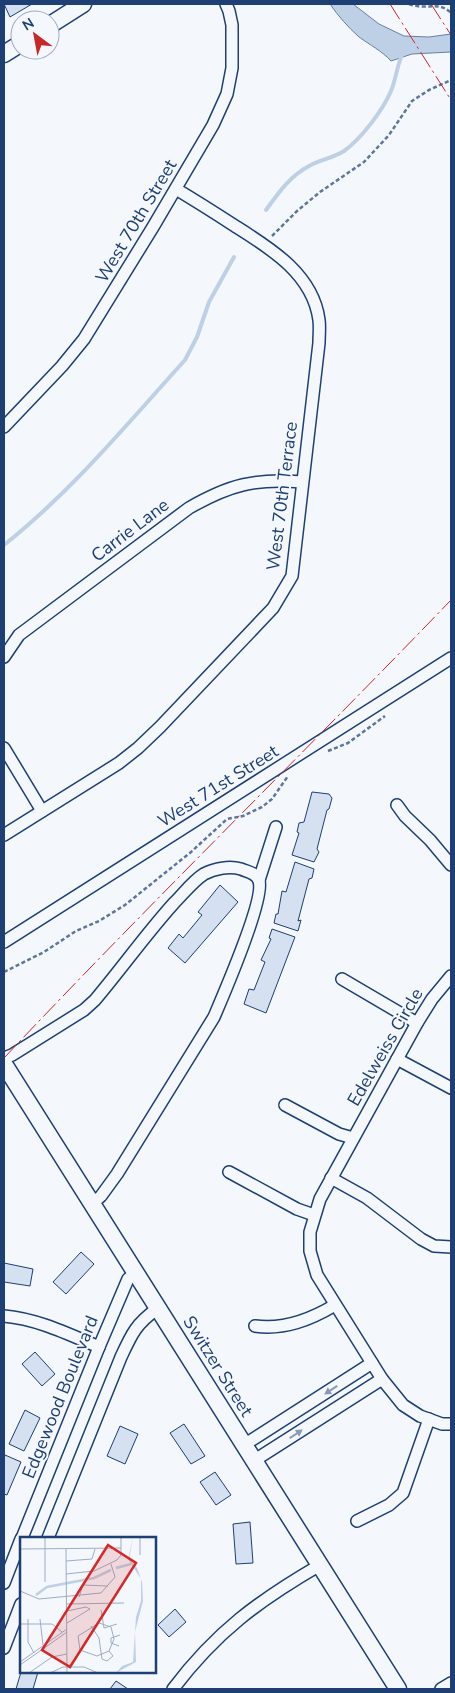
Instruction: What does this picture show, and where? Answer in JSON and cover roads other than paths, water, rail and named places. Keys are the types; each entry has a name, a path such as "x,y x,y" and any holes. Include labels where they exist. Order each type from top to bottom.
{"street":[{"path":"60,19 83,4"},
{"name":"West 70th Street","path":"4,427 62,366 84,339 213,125 230,83 233,52 230,11 226,4"},
{"name":"West 70th Terrace","path":"4,835 119,763 138,748 273,608 292,576 319,343 319,320 312,298 300,278 285,261 264,245 176,189"},
{"name":"Carrie Lane","path":"4,657 19,635 189,508 215,494 242,484 255,482 302,482"},
{"name":"West 71st Street","path":"4,942 451,658"},
{"path":"4,748 42,811"},
{"path":"397,805 451,865"},
{"path":"92,1204 101,1196 117,1174 214,1017 252,921 260,889 259,880 276,827"},
{"path":"4,1058 77,1014 95,1000 163,916 193,883 205,874 219,868 237,868 253,873 259,880"},
{"name":"Edelweiss Circle","path":"451,976 432,999 417,1022 353,1138 320,1199 310,1232 310,1251 317,1275 382,1379 403,1405 420,1416 442,1424 451,1424"},
{"path":"342,979 417,1022"},
{"path":"398,1059 451,1088"},
{"name":"Switzer Street","path":"4,1064 398,1689"},
{"path":"285,1105 339,1134 353,1138"},
{"path":"229,1172 297,1209 314,1214"},
{"path":"331,1178 367,1198 421,1239 434,1246 451,1247"},
{"name":"Edgewood Boulevard","path":"22,1537 98,1347 128,1279 135,1273"},
{"path":"255,1326 265,1328 304,1322 335,1305"},
{"path":"48,1537 134,1329 158,1308"},
{"path":"4,1316 46,1324 98,1347"},
{"path":"244,1445 372,1364"},
{"path":"255,1460 382,1379"},
{"path":"357,1521 389,1505 403,1493 429,1419"},
{"name":"Edgewood Boulevard","path":"4,1582 20,1542"},
{"path":"173,1689 193,1663 222,1633 253,1607 320,1565"},
{"path":"4,1648 20,1607"},
{"path":"441,1689 451,1683"}],"water":[{"path":"330,4 353,4 379,24 404,36 429,37 451,34 451,52 412,54 391,61 359,37"}],"waterway":[{"path":"266,210 280,191 296,175 309,166 344,151 364,132 387,99 402,55"},
{"path":"4,545 76,480 185,360 197,337 209,302 234,257"}]}
